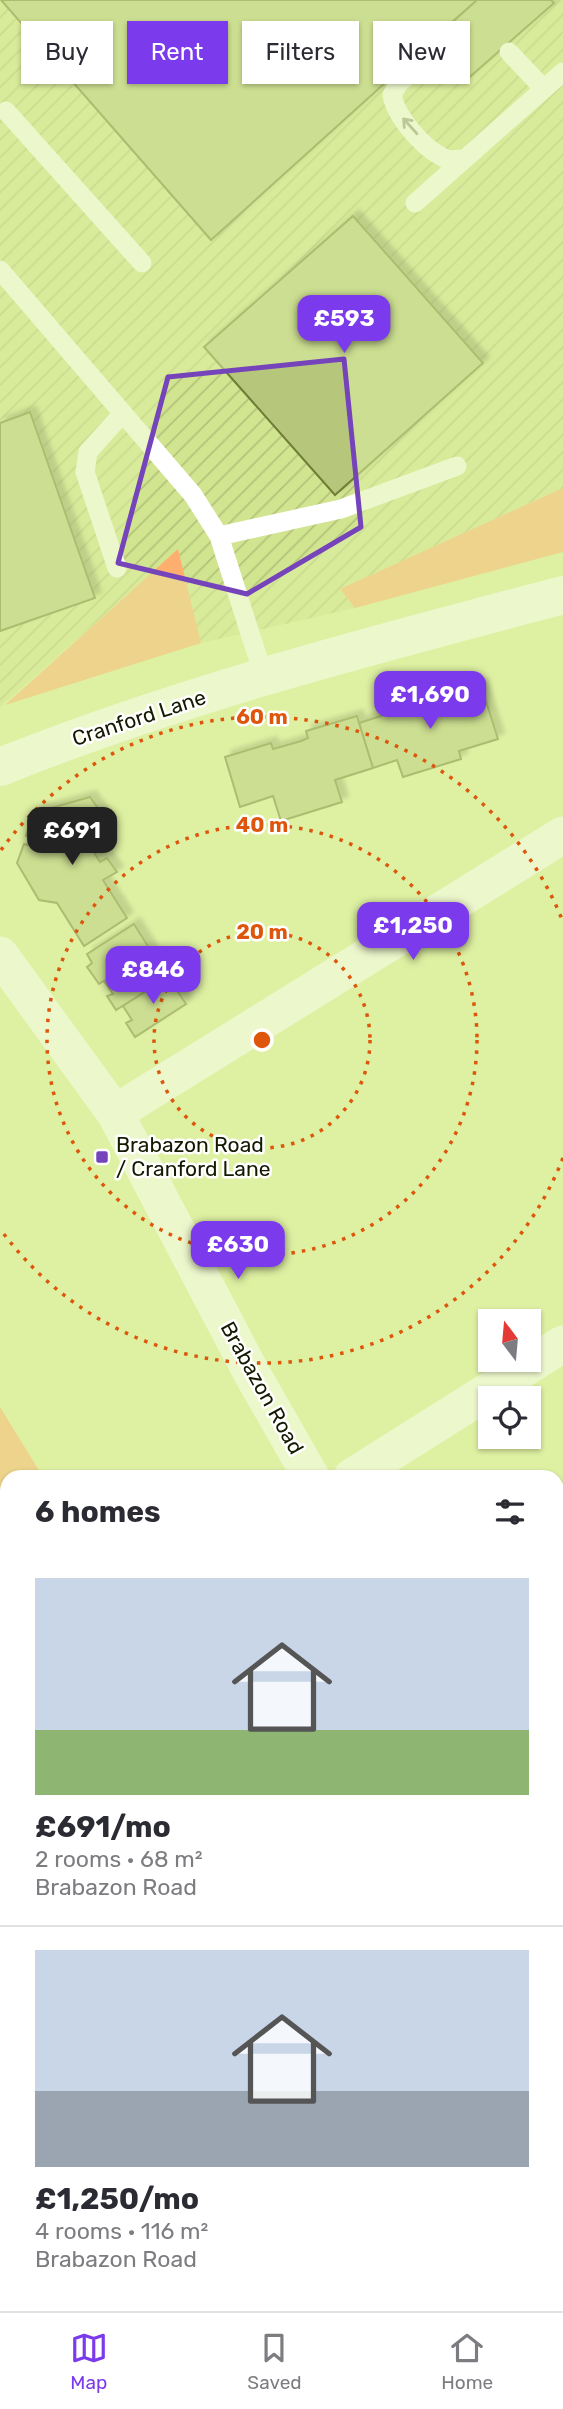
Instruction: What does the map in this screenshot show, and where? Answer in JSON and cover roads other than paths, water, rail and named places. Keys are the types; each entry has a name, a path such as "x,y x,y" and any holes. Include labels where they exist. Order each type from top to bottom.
{"street":[{"name":"Cranford Lane","path":"0,766 107,727 264,677 563,595"},
{"path":"115,1113 563,835"},
{"name":"Brabazon Road","path":"2,962 115,1113 251,1372 307,1470"},
{"path":"363,1470 563,1344"}],"lane":[{"path":"509,52 544,89"},
{"path":"415,204 563,72"},
{"path":"398,84 392,95 395,109 430,148 446,159 465,159"},
{"path":"2,110 142,263"},
{"path":"0,270 193,495 219,536 264,677"},
{"path":"117,568 86,472 88,452 123,413"},
{"path":"219,536 341,509 457,466"}],"place":[{"name":"Brabazon Road / Cranford Lane","path":"102,1157"}]}
